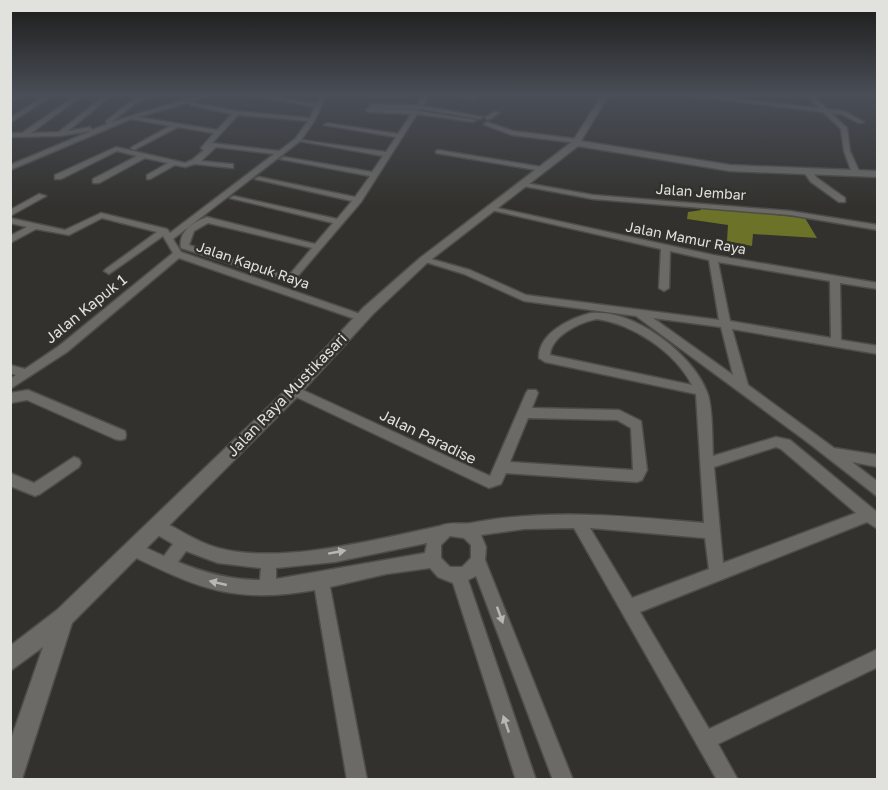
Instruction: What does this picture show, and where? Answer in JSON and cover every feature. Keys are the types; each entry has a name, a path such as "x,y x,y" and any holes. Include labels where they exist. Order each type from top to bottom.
{"main road":[{"path":"583,133 577,142 730,168 878,174"},
{"name":"Jalan Raya Mustikasari","path":"10,660 64,617 294,391 362,318 424,260 577,142"},
{"path":"10,779 64,617"}],"street":[{"path":"22,136 26,133"},
{"path":"10,135 65,133"},
{"path":"10,168 94,133"},
{"path":"134,148 162,133"},
{"path":"106,141 192,162 218,133"},
{"path":"109,271 283,156 302,133"},
{"path":"380,133 401,136"},
{"path":"317,247 207,220 188,231 184,246 281,276 294,275 358,200 403,133"},
{"path":"512,133 577,142"},
{"path":"845,133 847,151 855,172"},
{"path":"87,136 97,138"},
{"path":"303,141 387,154"},
{"path":"195,162 214,145 283,156 375,175"},
{"path":"58,177 112,150 185,165 195,162 230,166"},
{"path":"438,152 542,169"},
{"path":"96,181 143,156"},
{"path":"150,177 173,163"},
{"path":"807,171 813,180 842,200"},
{"path":"259,179 358,200"},
{"name":"Jalan Jembar","path":"523,184 604,198 790,213 878,228"},
{"path":"10,214 42,196"},
{"path":"234,198 340,222"},
{"name":"Jalan Mamur Raya","path":"491,208 713,258 878,286"},
{"path":"10,220 66,233 101,215 166,234"},
{"path":"10,240 36,225"},
{"name":"Jalan Kapuk Raya","path":"166,234 178,254 362,318"},
{"path":"664,288 666,248"},
{"name":"Jalan Kapuk 1","path":"10,385 16,372 63,349 178,254"},
{"path":"713,258 725,324 743,389"},
{"path":"424,260 467,272 524,298 554,304 725,324 878,350"},
{"path":"835,279 836,343"},
{"path":"636,312 830,453 878,491"},
{"path":"701,391 545,358 545,345 573,323 597,316 630,324 671,352 686,367 701,391 708,463 710,531 717,573"},
{"name":"Jalan Paradise","path":"294,391 480,480 489,483 496,480 502,467"},
{"path":"524,412 619,415 630,418 637,424 640,470 637,476 502,467 524,412 532,393"},
{"path":"10,398 28,395 120,435"},
{"path":"708,463 776,442 785,444 873,518"},
{"path":"830,453 878,461"},
{"path":"10,479 35,490 74,463"},
{"path":"628,608 717,573 873,518"},
{"path":"156,526 184,542 226,558 269,561 321,555 451,530 463,531 492,525 578,521 710,531"},
{"path":"578,521 728,780"},
{"path":"463,531 475,538 479,546 478,561 563,780"},
{"path":"442,533 433,548 434,560 444,572 458,575 471,571 478,561"},
{"path":"166,565 184,542"},
{"path":"133,549 166,565 212,582 243,588 267,588 321,581 434,560"},
{"path":"267,588 269,561"},
{"path":"458,575 526,780"},
{"path":"321,581 357,780"},
{"path":"706,740 878,658"}],"green space":[{"path":"700,207 805,218 817,238 753,234 752,246 727,241 728,225 687,219 688,212 701,210"}]}
